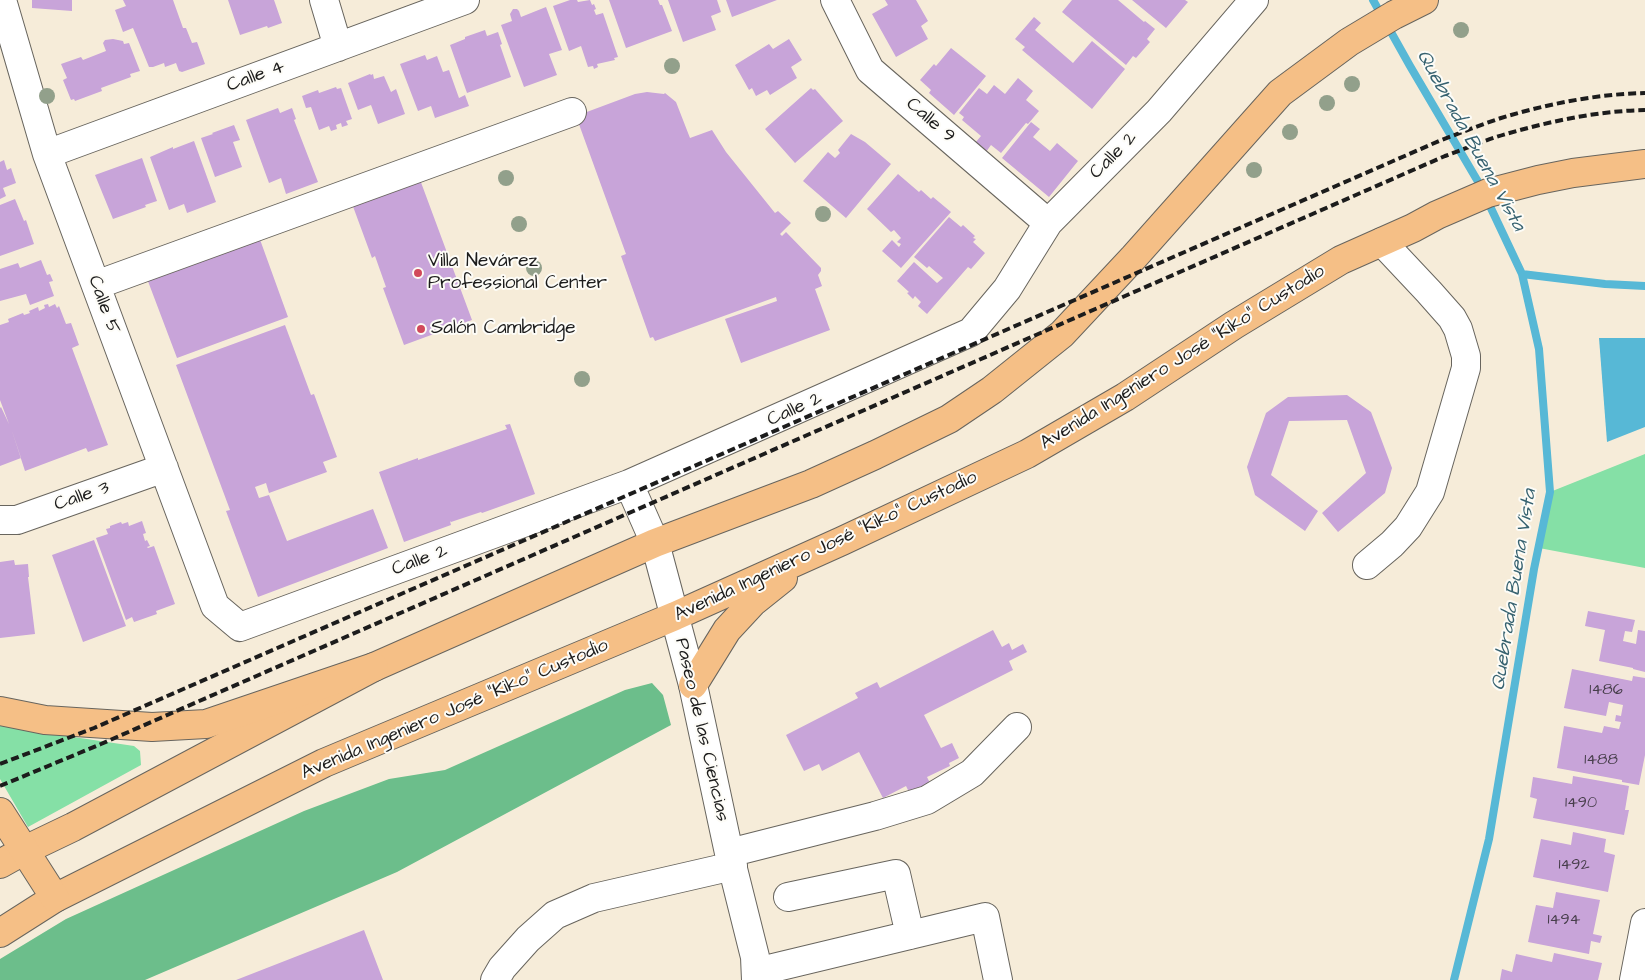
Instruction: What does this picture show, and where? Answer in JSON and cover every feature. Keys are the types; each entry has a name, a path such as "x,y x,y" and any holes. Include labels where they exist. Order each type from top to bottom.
{"main road":[{"path":"0,864 374,667 655,543 811,484 949,419 992,390 1062,334 1134,257 1280,93 1349,42 1394,15 1424,0"},
{"name":"Avenida Ingeniero José \"Kiko\" Custodio","path":"0,932 56,898 324,763 675,616 1027,454 1125,398 1234,325 1341,260 1413,228 1437,214 1488,193 1538,180 1640,170"},
{"path":"694,685 726,630 753,602 813,554"},
{"path":"0,711 45,720 152,727 206,724 374,667"},
{"path":"0,812 56,898"}],"street":[{"name":"Calle 5","path":"2,0 47,154 215,606"},
{"path":"324,0 338,47"},
{"name":"Calle 4","path":"47,154 465,0"},
{"name":"Calle 9","path":"835,0 870,70 1048,223"},
{"name":"Calle 2","path":"215,606 240,627 629,484 971,332 1007,289 1048,223 1159,111 1254,0"},
{"path":"96,284 572,112"},
{"path":"1367,565 1392,544 1408,527 1430,492 1466,368 1466,356 1452,318 1382,242"},
{"name":"Calle 3","path":"0,520 17,520 164,468"},
{"name":"Paseo de las Ciencias","path":"629,484 655,543 694,685 731,860 755,957 756,976"},
{"path":"495,980 502,968 555,915 594,898 731,860 927,800 972,773 1017,727"},
{"path":"788,897 896,874 910,935"},
{"path":"756,976 985,917 998,980"},
{"path":"1634,980 1645,923"}],"green space":[{"path":"1645,454 1645,568 1539,548 1550,492"},
{"path":"652,683 663,695 671,725 397,872 145,980 0,980 0,959 66,919 304,811 389,779 445,770 625,690"},
{"path":"0,723 26,730 134,746 140,751 141,765 28,827 0,779"}],"water":[{"path":"1599,338 1645,338 1645,427 1607,442"}],"building":[{"path":"32,0 72,0 72,11 32,8"},
{"path":"123,0 173,0 183,28 186,28 192,43 197,42 205,64 182,72 179,71 176,63 165,67 164,63 149,67 133,28 123,32 115,10 126,6"},
{"path":"228,0 274,0 282,23 240,35"},
{"path":"570,0 577,0 578,2 590,0 596,9 594,10 596,15 603,13 618,57 614,58 615,60 597,64 598,67 594,69 593,66 588,67 581,46 569,51 553,6"},
{"path":"609,0 658,0 660,5 662,5 672,31 626,48"},
{"path":"668,0 717,0 721,12 711,16 716,30 683,42"},
{"path":"726,0 777,0 732,17"},
{"path":"885,0 916,0 928,21 921,26 928,39 896,57 872,14 888,5"},
{"path":"1072,0 1118,0 1155,29 1147,39 1150,42 1136,58 1133,56 1126,65 1062,12"},
{"path":"1132,0 1185,0 1188,2 1166,28"},
{"path":"546,7 562,50 549,54 557,75 524,87 501,25 512,21 510,14 513,9 519,11 521,17"},
{"path":"1034,17 1041,23 1035,30 1073,63 1092,41 1125,69 1092,109 1022,50 1025,47 1015,39"},
{"path":"485,30 487,36 498,32 502,44 500,45 511,77 467,93 450,45"},
{"path":"789,39 802,60 791,67 797,78 770,95 767,90 756,96 752,88 749,90 735,65 769,44 773,49"},
{"path":"105,40 123,41 124,44 129,43 140,71 130,74 131,77 101,88 102,91 75,101 74,99 71,100 63,80 67,78 61,64 81,57 83,60 106,51 103,43"},
{"path":"951,48 986,76 954,115 929,93 931,90 920,80 934,64 936,66"},
{"path":"425,55 427,60 437,56 443,72 449,70 459,98 465,95 469,106 435,118 431,106 418,111 400,64"},
{"path":"373,74 374,79 384,76 391,92 396,89 405,114 378,124 371,105 358,110 348,83"},
{"path":"1018,78 1033,91 1026,100 1039,111 1028,124 1026,123 1001,153 991,145 986,152 975,143 981,136 962,120 964,117 959,113 979,88 987,94 994,85 1005,94"},
{"path":"336,87 337,89 341,88 352,119 346,121 348,125 342,127 341,123 336,125 337,129 331,131 329,126 319,130 311,107 306,108 302,96 318,90 319,93"},
{"path":"811,88 815,89 843,121 795,163 765,129"},
{"path":"647,92 665,93 676,102 690,138 712,130 726,152 775,213 778,211 791,223 780,234 782,236 786,232 821,268 818,275 822,286 815,289 830,330 741,363 725,319 777,301 776,297 655,341 653,337 650,338 621,256 626,254 576,116 635,94"},
{"path":"278,108 280,113 292,108 296,119 294,120 318,182 286,194 281,178 269,183 246,120"},
{"path":"1031,122 1040,129 1033,137 1050,151 1057,143 1078,161 1049,197 1002,158"},
{"path":"234,125 240,140 233,142 242,167 215,177 201,138"},
{"path":"851,134 865,142 891,164 846,218 803,181 828,152 835,158 840,153 838,150"},
{"path":"194,141 216,202 187,213 184,204 169,210 150,157 173,147 173,149"},
{"path":"142,158 157,201 113,219 95,175"},
{"path":"4,160 7,170 11,168 16,183 3,188 6,196 0,199 0,162"},
{"path":"898,174 919,192 921,190 931,199 933,197 951,212 901,268 882,251 892,240 899,247 901,244 897,242 901,238 894,230 891,232 867,209"},
{"name":"Villa Nevárez Professional Center","path":"419,177 472,320 404,345 383,288 386,287 375,256 372,258 351,201"},
{"path":"15,199 24,221 26,220 34,244 0,256 0,205"},
{"path":"949,217 961,227 963,225 975,236 973,238 976,239 973,242 985,253 971,269 968,267 927,314 918,306 921,302 915,296 913,299 907,293 909,292 897,281 914,262 937,283 943,278 929,266 927,268 914,257"},
{"path":"258,234 288,317 177,358 146,276"},
{"path":"41,260 47,275 50,274 53,281 49,282 54,296 30,305 26,294 0,301 0,269 18,263 20,268"},
{"path":"48,304 49,307 55,304 57,308 59,306 66,324 71,323 79,345 72,348 108,445 88,452 86,448 25,471 21,458 0,466 1,407 9,424 0,400 0,325 9,322 8,319 23,313 24,315 30,313 29,311 38,307 39,311 45,308 44,305"},
{"path":"285,325 311,395 314,394 337,457 323,462 327,472 269,493 266,483 255,487 259,498 269,495 287,541 373,509 388,548 258,597 226,511 230,510 176,365"},
{"path":"1347,395 1371,412 1392,468 1385,493 1338,532 1322,513 1366,473 1347,420 1289,421 1271,475 1318,511 1305,531 1255,495 1247,467 1266,413 1288,397"},
{"path":"510,424 535,494 482,513 450,521 451,525 404,542 379,472 507,429 505,425"},
{"path":"142,521 146,533 143,534 145,541 147,540 150,546 147,547 154,546 175,604 156,611 157,614 134,622 132,617 126,620 96,538 108,534 106,529 110,528 110,526 121,522 122,524 128,522 129,526"},
{"path":"94,540 126,626 83,642 52,555"},
{"path":"14,560 15,565 28,564 35,634 0,638 0,562"},
{"path":"1588,611 1635,620 1632,632 1625,631 1623,641 1636,644 1638,630 1645,631 1645,672 1599,661 1605,630 1585,626"},
{"path":"993,630 1002,647 1009,643 1012,650 1023,644 1027,652 1009,661 1013,670 924,715 941,748 952,743 959,758 949,763 950,766 927,777 930,783 910,794 906,786 883,798 859,752 822,771 819,764 804,771 786,735 858,698 855,693 877,682 880,688"},
{"path":"1572,669 1632,681 1633,676 1645,678 1645,755 1639,785 1557,768 1564,726 1602,733 1604,726 1619,729 1621,722 1615,721 1616,715 1621,716 1623,705 1609,702 1606,716 1564,708"},
{"path":"1573,776 1629,786 1625,810 1629,810 1624,835 1533,818 1537,799 1530,797 1533,777 1572,784"},
{"path":"1573,832 1606,839 1604,852 1615,855 1608,892 1533,877 1541,839 1571,845"},
{"path":"1556,892 1600,900 1593,934 1602,936 1600,943 1591,941 1589,954 1528,942 1536,905 1553,908"},
{"path":"364,930 383,980 236,980"},
{"path":"1554,953 1602,963 1598,980 1500,980 1502,969 1512,972 1516,954 1552,962"}],"waterway":[{"name":"Quebrada Buena Vista","path":"1373,0 1480,185 1522,274 1539,349 1550,492 1534,569 1489,839 1454,980"},
{"path":"1522,274 1605,284 1645,286"}],"railway":[{"path":"0,764 94,728 1439,141 1501,118 1536,108 1590,98 1645,93"},
{"path":"0,786 101,744 1445,156 1498,136 1540,125 1592,115 1645,110"}],"place":[{"name":"Villa Nevárez Professional Center","path":"418,273"},
{"name":"Salón Cambridge","path":"421,329"}]}
